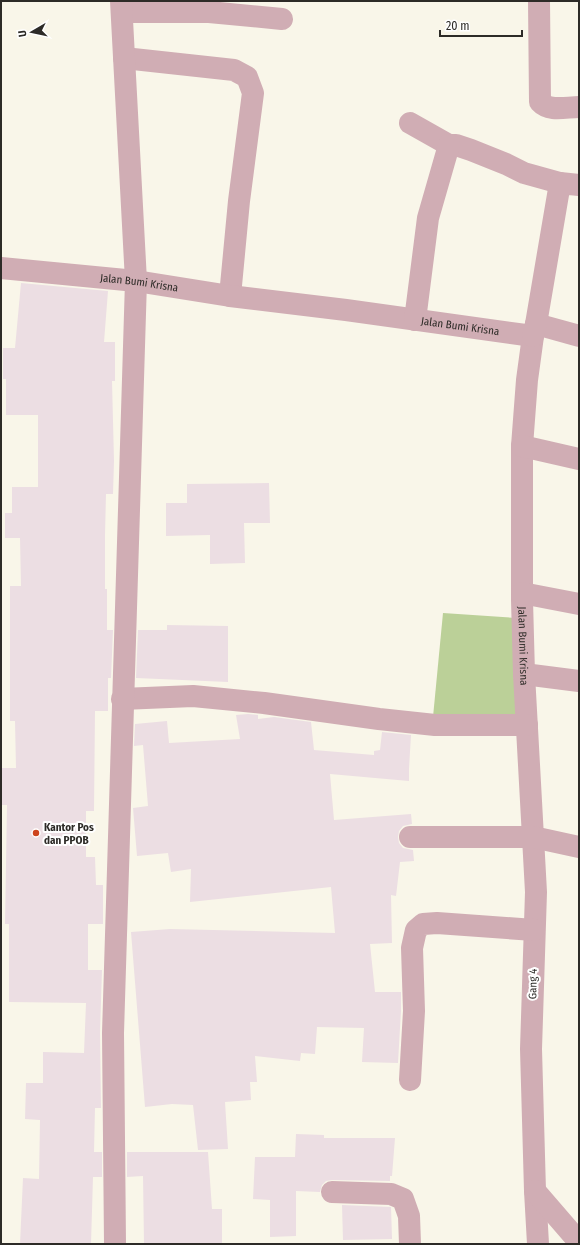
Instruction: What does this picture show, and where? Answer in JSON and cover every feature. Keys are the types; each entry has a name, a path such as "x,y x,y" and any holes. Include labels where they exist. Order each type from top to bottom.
{"street":[{"path":"539,1 540,102 544,106 550,108 579,107"},
{"path":"115,1244 113,1033 122,699 136,281 122,6 282,19"},
{"path":"124,58 234,70 248,77 253,93 239,201 230,296"},
{"path":"410,123 449,145 456,145 471,150 524,173 569,184 535,330 579,336"},
{"path":"414,320 428,218 449,145"},
{"name":"Jalan Bumi Krisna","path":"1,268 136,281 230,296 414,320 535,330 527,380 522,446 522,593 527,725"},
{"path":"522,446 579,459"},
{"path":"522,593 579,604"},
{"path":"524,674 579,681"},
{"path":"122,699 193,696 264,703 435,725 527,725"},
{"name":"Gang 4","path":"527,725 536,892 531,1049 538,1244"},
{"path":"410,837 533,837 579,847"},
{"path":"410,1080 414,1011 412,948 416,930 422,924 437,923 534,930"},
{"path":"332,1192 391,1194 402,1199 409,1216 410,1244"},
{"path":"535,1192 579,1242"}],"green space":[{"path":"443,613 517,618 518,712 515,717 433,717"}],"building":[{"path":"21,283 108,291 104,342 115,342 115,381 112,381 114,461 113,494 106,494 105,535 107,630 113,630 111,678 108,678 108,711 95,711 94,811 86,811 86,857 95,857 96,885 103,885 103,924 88,924 88,970 102,970 100,1033 101,1108 95,1108 94,1152 102,1152 102,1177 93,1177 91,1244 20,1244 23,1178 39,1179 40,1120 25,1119 26,1083 43,1083 43,1052 84,1053 86,1003 9,1002 9,924 5,924 7,805 1,805 2,768 16,768 15,721 10,721 10,586 21,586 20,538 5,538 5,513 12,513 12,487 38,487 38,415 6,415 6,379 3,379 3,348 15,348"},
{"path":"269,483 270,523 244,523 245,563 210,564 210,535 166,536 166,503 187,503 187,484"},
{"path":"167,625 228,626 228,682 136,678 138,630 167,630"},
{"path":"236,715 258,715 258,719 274,717 311,722 314,750 374,755 374,751 380,750 382,732 411,735 409,781 330,774 334,820 411,814 412,824 403,826 399,831 398,837 399,843 403,848 413,850 414,861 400,862 396,896 391,895 392,943 370,944 375,992 401,992 398,1063 362,1062 364,1028 317,1027 315,1054 301,1053 300,1061 255,1056 257,1082 250,1082 251,1100 225,1102 228,1149 198,1150 193,1105 172,1104 145,1107 131,932 170,929 335,933 331,887 190,902 191,869 171,872 168,853 137,856 133,808 148,806 143,745 134,746 135,724 167,721 169,743 240,739"},
{"path":"296,1134 324,1135 324,1138 395,1138 392,1176 390,1176 390,1181 332,1180 326,1181 322,1185 320,1192 296,1191 296,1236 270,1237 270,1200 253,1199 255,1157 295,1157"},
{"path":"127,1152 208,1152 212,1209 222,1209 222,1244 144,1244 143,1176 127,1177"},
{"path":"342,1205 391,1207 392,1239 343,1240"}],"place":[{"name":"Kantor Pos dan PPOB","path":"36,833"}]}
